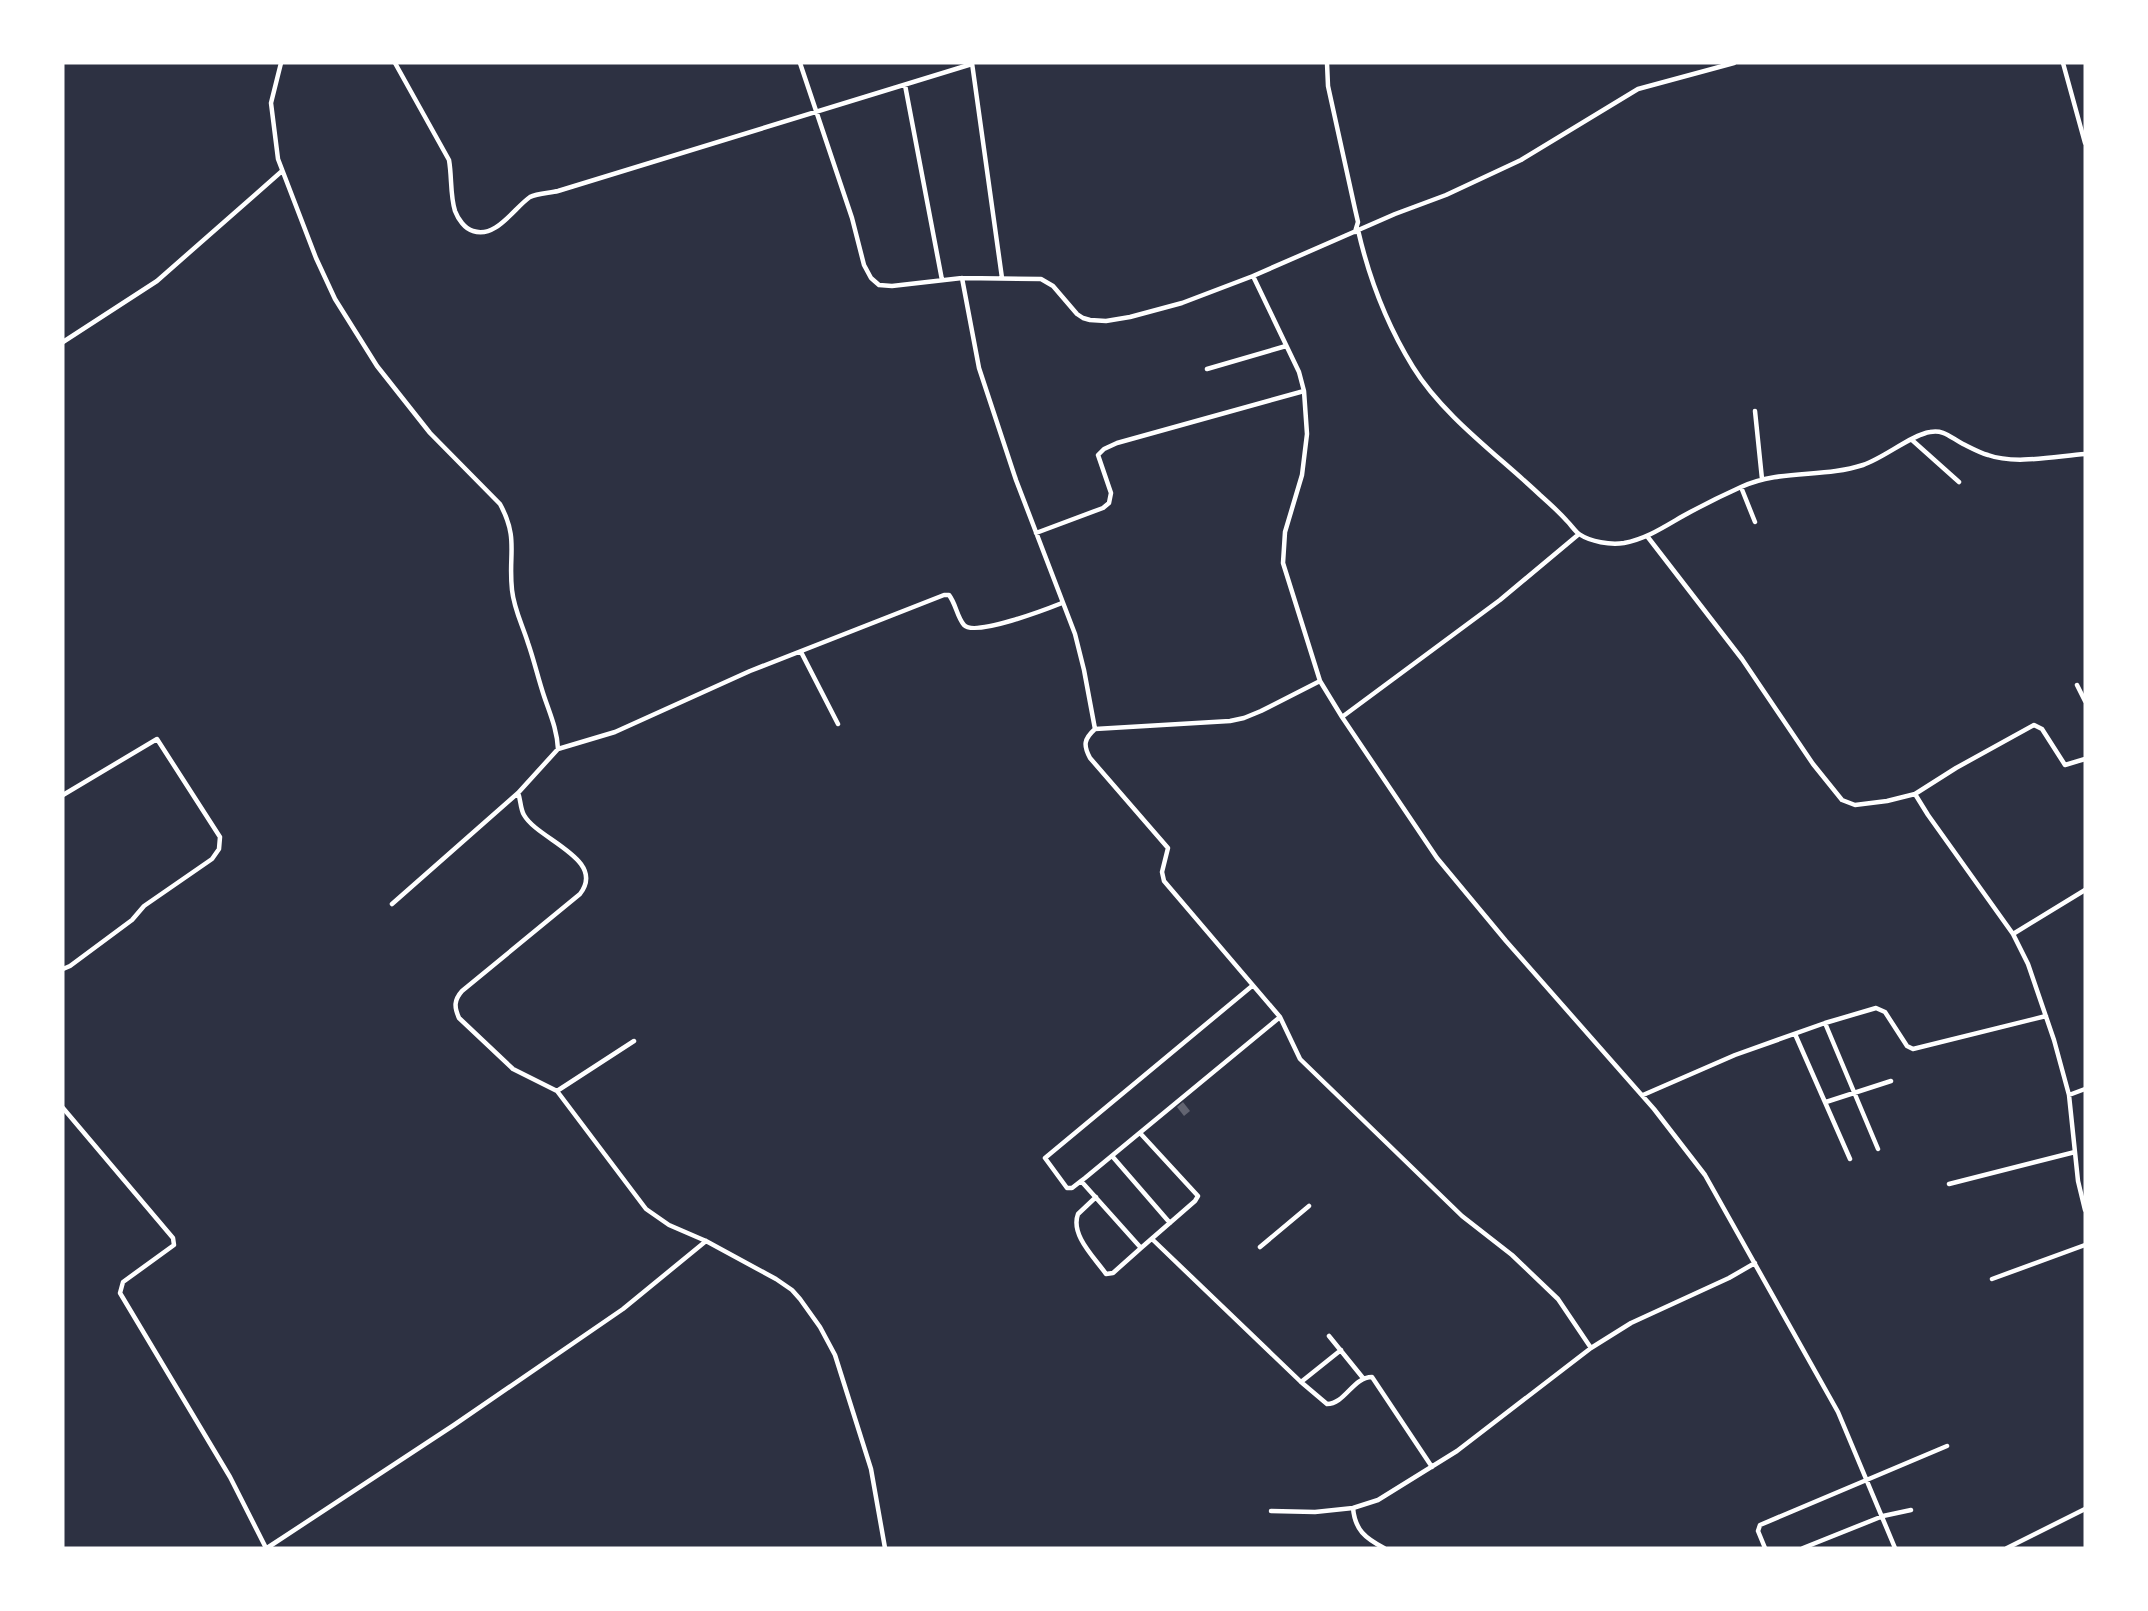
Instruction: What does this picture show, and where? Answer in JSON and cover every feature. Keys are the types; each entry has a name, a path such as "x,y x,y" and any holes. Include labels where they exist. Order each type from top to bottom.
{"street":[{"path":"281,63 271,103 276,146 282,171 316,258 335,299 377,366 430,433 500,504 508,519 513,536 512,588 515,611 527,639 543,695 557,732 558,749"},
{"path":"395,63 449,160 456,213 467,229 480,234 490,231 531,196 558,191 972,63 1002,278"},
{"path":"800,63 852,218 864,265 871,278 879,285 962,278 1041,279 1053,286 1077,314 1090,320 1106,321 1182,303 1253,276 1446,195 1521,160 1638,89 1734,63"},
{"path":"1327,63 1328,86 1358,222 1356,231 1379,299 1403,349 1427,387 1442,405 1579,534 1602,543 1624,543 1647,536 1741,487 1762,479 1779,475 1849,469 1874,460 1926,433 1938,431 1988,456 2002,459 2085,454"},
{"path":"2063,63 2085,143"},
{"path":"905,85 942,280"},
{"path":"63,342 157,281 282,171"},
{"path":"1253,276 1299,372 1304,390 1307,434 1303,465 1285,532 1283,563 1320,681 1437,858 1498,932 1643,1095 1705,1175 1838,1412 1895,1548"},
{"path":"962,278 980,368 1016,480 1075,634 1095,729"},
{"path":"1207,369 1286,346"},
{"path":"1036,533 1103,508 1109,503 1111,493 1098,455 1104,449 1117,443 1304,390"},
{"path":"1755,411 1762,479"},
{"path":"1912,440 1959,482"},
{"path":"1741,487 1755,522"},
{"path":"1342,717 1500,600 1579,534"},
{"path":"1647,536 1742,659 1813,764 1842,800 1855,805 1916,794 1956,768 2034,725 2042,729 2065,765 2085,759"},
{"path":"392,904 518,793 558,749 615,732 750,671 944,595 949,595 954,602 963,624 975,628 994,625 1062,603"},
{"path":"801,652 838,724"},
{"path":"1320,681 1244,718 1230,721 1095,729 1085,740 1084,747 1090,758 1165,842 1168,848 1162,872 1164,881 1280,1017 1300,1059 1462,1216 1512,1255 1558,1299 1591,1348"},
{"path":"2077,686 2085,701"},
{"path":"63,795 158,739 220,837 219,849 212,859 144,906 132,920 63,969"},
{"path":"518,793 524,816 534,827 580,862 586,870 587,883 580,894 462,991 455,1003 455,1010 459,1018 513,1069 557,1091 646,1209 669,1225 706,1242 776,1279 792,1290 820,1327 835,1355 871,1469 885,1548"},
{"path":"1916,794 1928,815 2013,934 2028,964 2069,1095 2078,1181 2085,1210"},
{"path":"2013,934 2085,890"},
{"path":"1252,986 1046,1156 1046,1162 1067,1188 1072,1188 1081,1181 1280,1017"},
{"path":"1643,1095 1735,1055 1825,1023 1876,1008 1881,1009 1907,1046 1913,1049 2046,1016"},
{"path":"1825,1023 1878,1149"},
{"path":"1795,1034 1850,1159"},
{"path":"557,1091 634,1041"},
{"path":"1826,1102 1891,1081"},
{"path":"2069,1095 2085,1089"},
{"path":"63,1108 173,1238 174,1245 123,1282 120,1293 230,1477 266,1548 454,1425 623,1309 706,1242"},
{"path":"1096,1197 1078,1214 1077,1226 1083,1243 1106,1274 1113,1273 1198,1196 1140,1132"},
{"path":"1949,1184 2075,1152"},
{"path":"1112,1156 1170,1223"},
{"path":"1081,1181 1141,1248"},
{"path":"1260,1247 1309,1206"},
{"path":"1152,1239 1301,1382 1329,1405 1336,1402 1363,1378 1372,1377 1432,1467"},
{"path":"1992,1279 2085,1245"},
{"path":"1271,1510 1315,1512 1353,1508 1378,1500 1457,1451 1591,1348 1631,1323 1729,1278 1755,1263"},
{"path":"1329,1336 1363,1378"},
{"path":"1301,1382 1341,1350"},
{"path":"1765,1548 1758,1531 1760,1525 1947,1446"},
{"path":"1353,1508 1354,1519 1361,1533 1384,1548"},
{"path":"2007,1548 2085,1509"},
{"path":"1803,1548 1883,1516 1911,1510"}],"building":[{"path":"1183,1102 1190,1111 1184,1116 1177,1107"}]}
